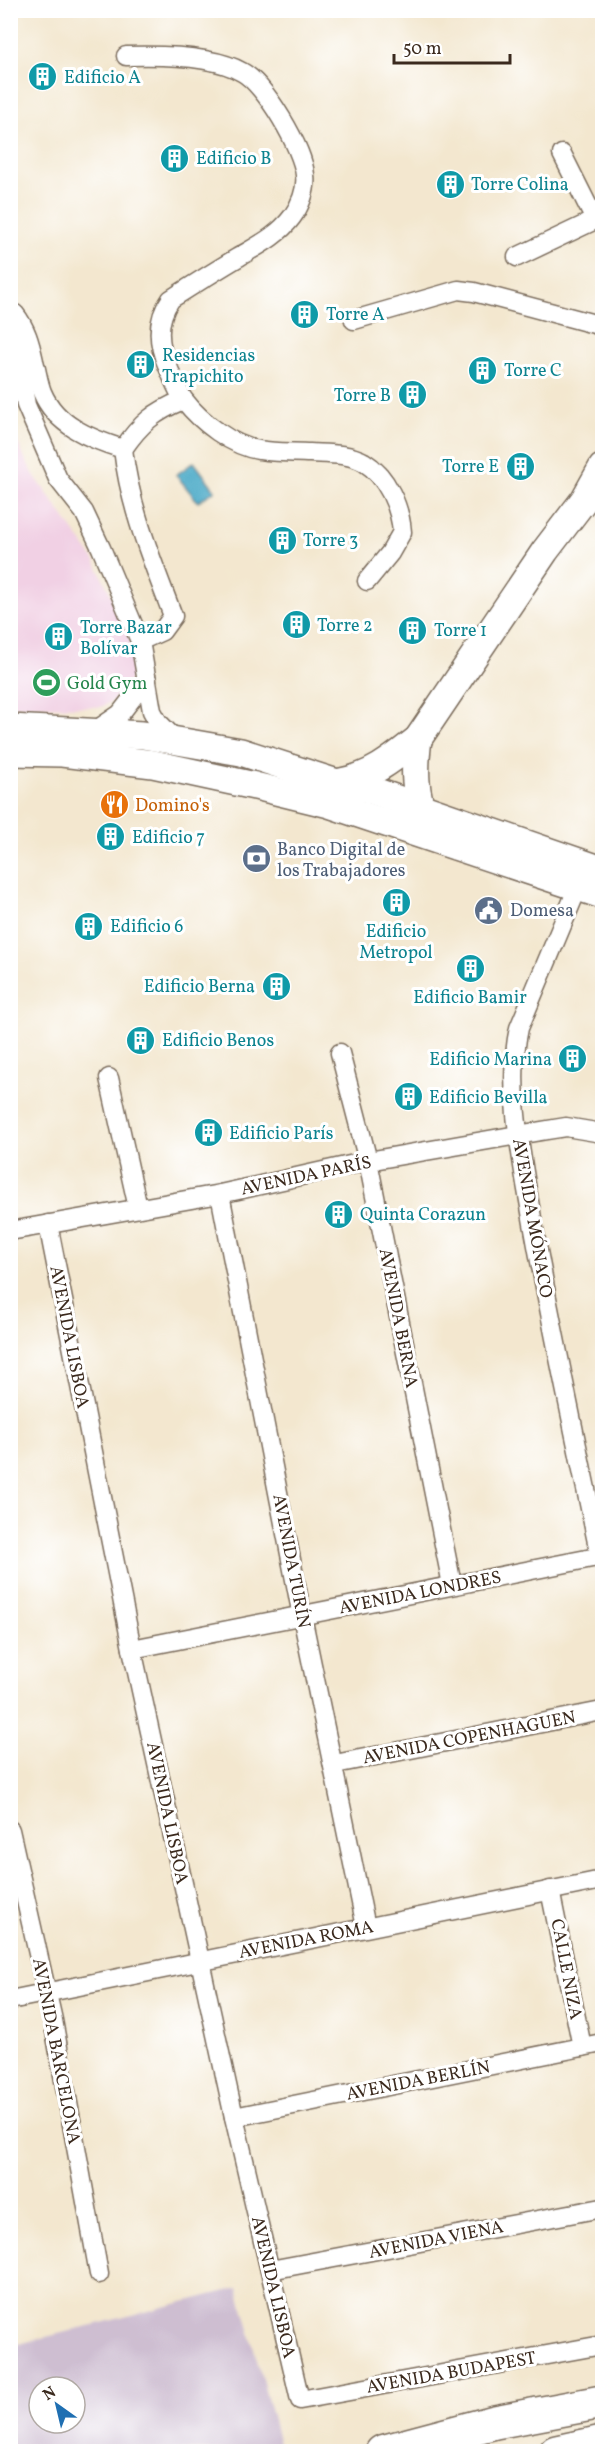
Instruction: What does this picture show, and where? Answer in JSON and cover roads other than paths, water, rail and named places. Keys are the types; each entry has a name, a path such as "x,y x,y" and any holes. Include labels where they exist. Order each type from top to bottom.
{"highway":[{"path":"384,2451 495,2422 603,2402"},
{"path":"384,2451 603,2410"},
{"path":"556,2451 603,2442"}],"main road":[{"path":"334,782 363,778 391,761 418,739 545,551 593,493 603,468"},
{"path":"10,728 142,735 241,752 334,782 368,789 603,870"},
{"path":"418,739 414,772 420,806 430,828 437,836 449,843"},
{"path":"10,752 62,753 176,769 329,804 590,891"}],"street":[{"path":"126,56 174,55 227,66 243,72 258,86 278,112 295,144 306,175 302,200 291,218 276,234 171,298 162,312 159,332 164,357 183,399 206,422 232,440 258,450 342,455 364,462 377,475 397,505 402,532 390,553 367,580"},
{"path":"517,257 599,220 562,154"},
{"path":"354,320 458,290 474,292 603,326"},
{"path":"10,309 27,334 42,392 54,411 74,429 93,439 123,449"},
{"path":"10,309 26,405 58,479 84,512 140,641 152,711 158,722 177,742"},
{"path":"140,641 162,631 173,616 139,526 127,485 123,449 138,427 159,410 183,399"},
{"path":"95,731 120,714 147,680"},
{"name":"AVENIDA MÓNACO","path":"590,891 519,1028 514,1052 518,1135 549,1316 601,1556"},
{"name":"AVENIDA BERNA","path":"340,1053 368,1161 452,1585"},
{"path":"110,1078 138,1208"},
{"name":"AVENIDA PARÍS","path":"10,1231 220,1194 368,1161 566,1127 603,1134"},
{"name":"AVENIDA TURÍN","path":"220,1194 302,1616 366,1927"},
{"name":"AVENIDA LISBOA","path":"48,1224 132,1649 234,2117 300,2400"},
{"name":"AVENIDA LONDRES","path":"132,1649 601,1556"},
{"name":"AVENIDA COPENHAGUEN","path":"334,1764 603,1711"},
{"name":"AVENIDA BARCELONA","path":"10,1830 48,1994 99,2274"},
{"name":"AVENIDA ROMA","path":"10,2000 603,1880"},
{"name":"CALLE NIZA","path":"550,1890 582,2047"},
{"name":"AVENIDA BERLÍN","path":"234,2117 603,2043"},
{"name":"AVENIDA VIENA","path":"270,2270 603,2208"},
{"name":"AVENIDA BUDAPEST","path":"300,2400 603,2345"}],"water":[{"path":"194,462 215,490 198,502 176,475"}],"place":[{"name":"Edificio A","path":"43,77"},
{"name":"Edificio B","path":"175,158"},
{"name":"Torre Colina","path":"450,184"},
{"name":"Torre A","path":"305,314"},
{"name":"Residencias Trapichito","path":"141,365"},
{"name":"Torre C","path":"483,370"},
{"name":"Torre B","path":"412,395"},
{"name":"Torre E","path":"520,466"},
{"name":"Torre 3","path":"282,540"},
{"name":"Torre 2","path":"296,625"},
{"name":"Torre 1","path":"413,630"},
{"name":"Torre Bazar Bolívar","path":"59,637"},
{"name":"Gold Gym","path":"46,683"},
{"name":"Domino's","path":"114,805"},
{"name":"Edificio 7","path":"111,837"},
{"name":"Banco Digital de los Trabajadores","path":"256,859"},
{"name":"Edificio Metropol","path":"396,902"},
{"name":"Domesa","path":"489,910"},
{"name":"Edificio 6","path":"89,926"},
{"name":"Edificio Bamir","path":"470,968"},
{"name":"Edificio Berna","path":"276,986"},
{"name":"Edificio Benos","path":"141,1040"},
{"name":"Edificio Marina","path":"573,1059"},
{"name":"Edificio Bevilla","path":"408,1097"},
{"name":"Edificio París","path":"208,1133"},
{"name":"Quinta Corazun","path":"339,1214"}]}
